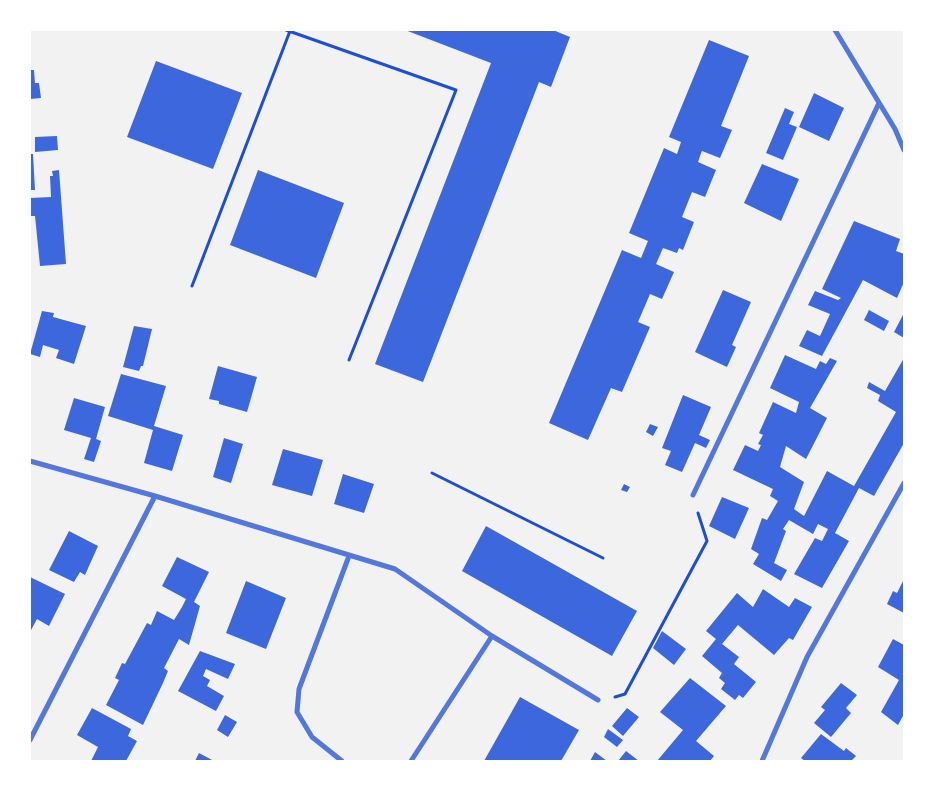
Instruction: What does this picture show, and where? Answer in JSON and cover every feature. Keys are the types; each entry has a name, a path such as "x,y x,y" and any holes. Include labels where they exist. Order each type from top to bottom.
{"street":[{"path":"835,30 895,129 904,150"},
{"path":"693,496 879,102"},
{"path":"30,461 155,496 395,569 492,636 598,700"},
{"path":"762,761 807,657 904,484"},
{"path":"30,740 155,496"},
{"path":"342,761 312,737 297,712 299,688 349,556"},
{"path":"411,761 492,636"}],"path":[{"path":"192,286 288,31 456,90 349,360"},
{"path":"432,473 603,558"},
{"path":"598,700 625,694 707,541 693,496"}],"building":[{"path":"405,30 553,30 570,37 551,87 539,82 423,382 375,364 491,63"},
{"path":"709,40 749,56 721,126 732,130 720,158 702,151 698,162 716,170 705,197 692,192 682,217 694,222 683,250 679,248 677,253 663,248 656,264 674,272 662,299 650,294 638,322 650,327 622,392 611,388 588,440 549,423 622,250 641,258 648,241 629,233 664,148 677,154 681,142 669,137"},
{"path":"156,61 242,93 213,169 127,137"},
{"path":"30,70 34,70 35,83 39,83 41,98 30,99"},
{"path":"814,93 844,108 829,141 799,127"},
{"path":"785,108 794,112 789,124 797,127 783,160 766,153"},
{"path":"57,136 58,150 35,152 35,137"},
{"path":"30,154 33,154 35,190 30,190"},
{"path":"762,164 799,179 781,221 744,203"},
{"path":"59,170 66,264 40,266 35,216 30,216 30,198 51,197 50,176 53,176 52,171"},
{"path":"258,170 344,203 316,278 230,245"},
{"path":"854,221 900,239 896,251 904,254 904,282 897,298 863,280 822,356 799,346 807,330 820,336 830,314 808,305 815,291 838,300 841,298 822,289"},
{"path":"723,290 751,302 732,345 736,347 727,367 695,352"},
{"path":"869,310 889,321 884,331 864,320"},
{"path":"42,311 54,313 53,317 86,326 74,364 56,358 59,350 43,345 40,357 30,354"},
{"path":"904,313 904,338 894,332"},
{"path":"134,326 152,329 143,366 141,366 139,371 123,367"},
{"path":"785,355 816,369 820,361 826,364 830,358 837,361 810,408 827,418 806,459 786,446 780,467 804,482 794,509 804,516 827,471 854,486 896,412 878,401 880,395 867,388 869,382 885,391 904,358 904,443 874,496 859,488 835,533 849,541 822,588 794,574 815,538 822,541 828,529 818,524 813,534 789,520 783,529 786,531 774,563 787,570 781,581 753,564 759,554 751,549 762,518 767,520 778,501 770,496 773,489 733,470 745,445 758,451 761,445 758,444 763,435 759,433 773,402 796,413 799,402 770,388"},
{"path":"218,366 257,377 247,412 209,399"},
{"path":"121,374 166,386 154,426 183,435 172,471 144,463 153,430 108,416"},
{"path":"683,395 711,407 699,435 710,440 706,448 695,443 682,472 665,465 671,451 662,448"},
{"path":"74,398 105,407 96,439 101,441 94,462 84,459 91,438 64,430"},
{"path":"650,424 658,427 653,436 646,432"},
{"path":"224,438 243,444 231,483 213,477"},
{"path":"283,449 323,460 312,496 272,485"},
{"path":"343,474 374,484 364,513 334,504"},
{"path":"624,484 630,487 627,492 621,490"},
{"path":"722,497 749,508 735,539 709,526"},
{"path":"486,526 637,611 612,656 462,571"},
{"path":"69,531 98,546 85,575 80,572 74,582 49,570"},
{"path":"177,557 209,572 194,602 200,606 189,645 179,639 164,668 168,671 143,725 106,705 119,680 115,678 122,663 125,664 147,623 151,625 157,611 174,620 186,599 162,586"},
{"path":"30,577 65,594 49,626 37,619 30,632"},
{"path":"904,579 904,613 887,604 893,591 897,593"},
{"path":"246,581 286,598 266,649 226,633"},
{"path":"763,589 789,607 795,598 812,607 793,640 789,638 774,655 738,625 722,644 739,657 734,664 756,682 743,698 739,695 735,700 721,689 725,683 719,678 722,673 702,656 716,639 706,631 737,593 753,607"},
{"path":"662,631 686,649 674,665 653,648"},
{"path":"893,639 904,645 904,714 898,725 881,712 899,680 878,667"},
{"path":"200,651 235,664 228,679 206,669 203,676 210,680 207,686 224,696 216,711 178,691"},
{"path":"690,678 726,706 696,741 714,756 710,761 657,761 683,730 660,712"},
{"path":"841,683 857,695 846,708 851,713 831,737 814,723 825,710 821,707"},
{"path":"520,697 579,730 561,761 484,761"},
{"path":"92,708 131,729 128,736 137,741 126,761 91,761 98,747 77,735"},
{"path":"627,708 639,717 623,736 612,726"},
{"path":"225,715 237,722 228,737 217,730"},
{"path":"608,729 623,740 617,747 604,737"},
{"path":"821,734 844,751 846,748 856,756 851,761 805,761 801,758"},
{"path":"626,751 639,761 618,761"},
{"path":"595,752 607,761 590,761"},
{"path":"199,753 214,761 195,761"}]}
